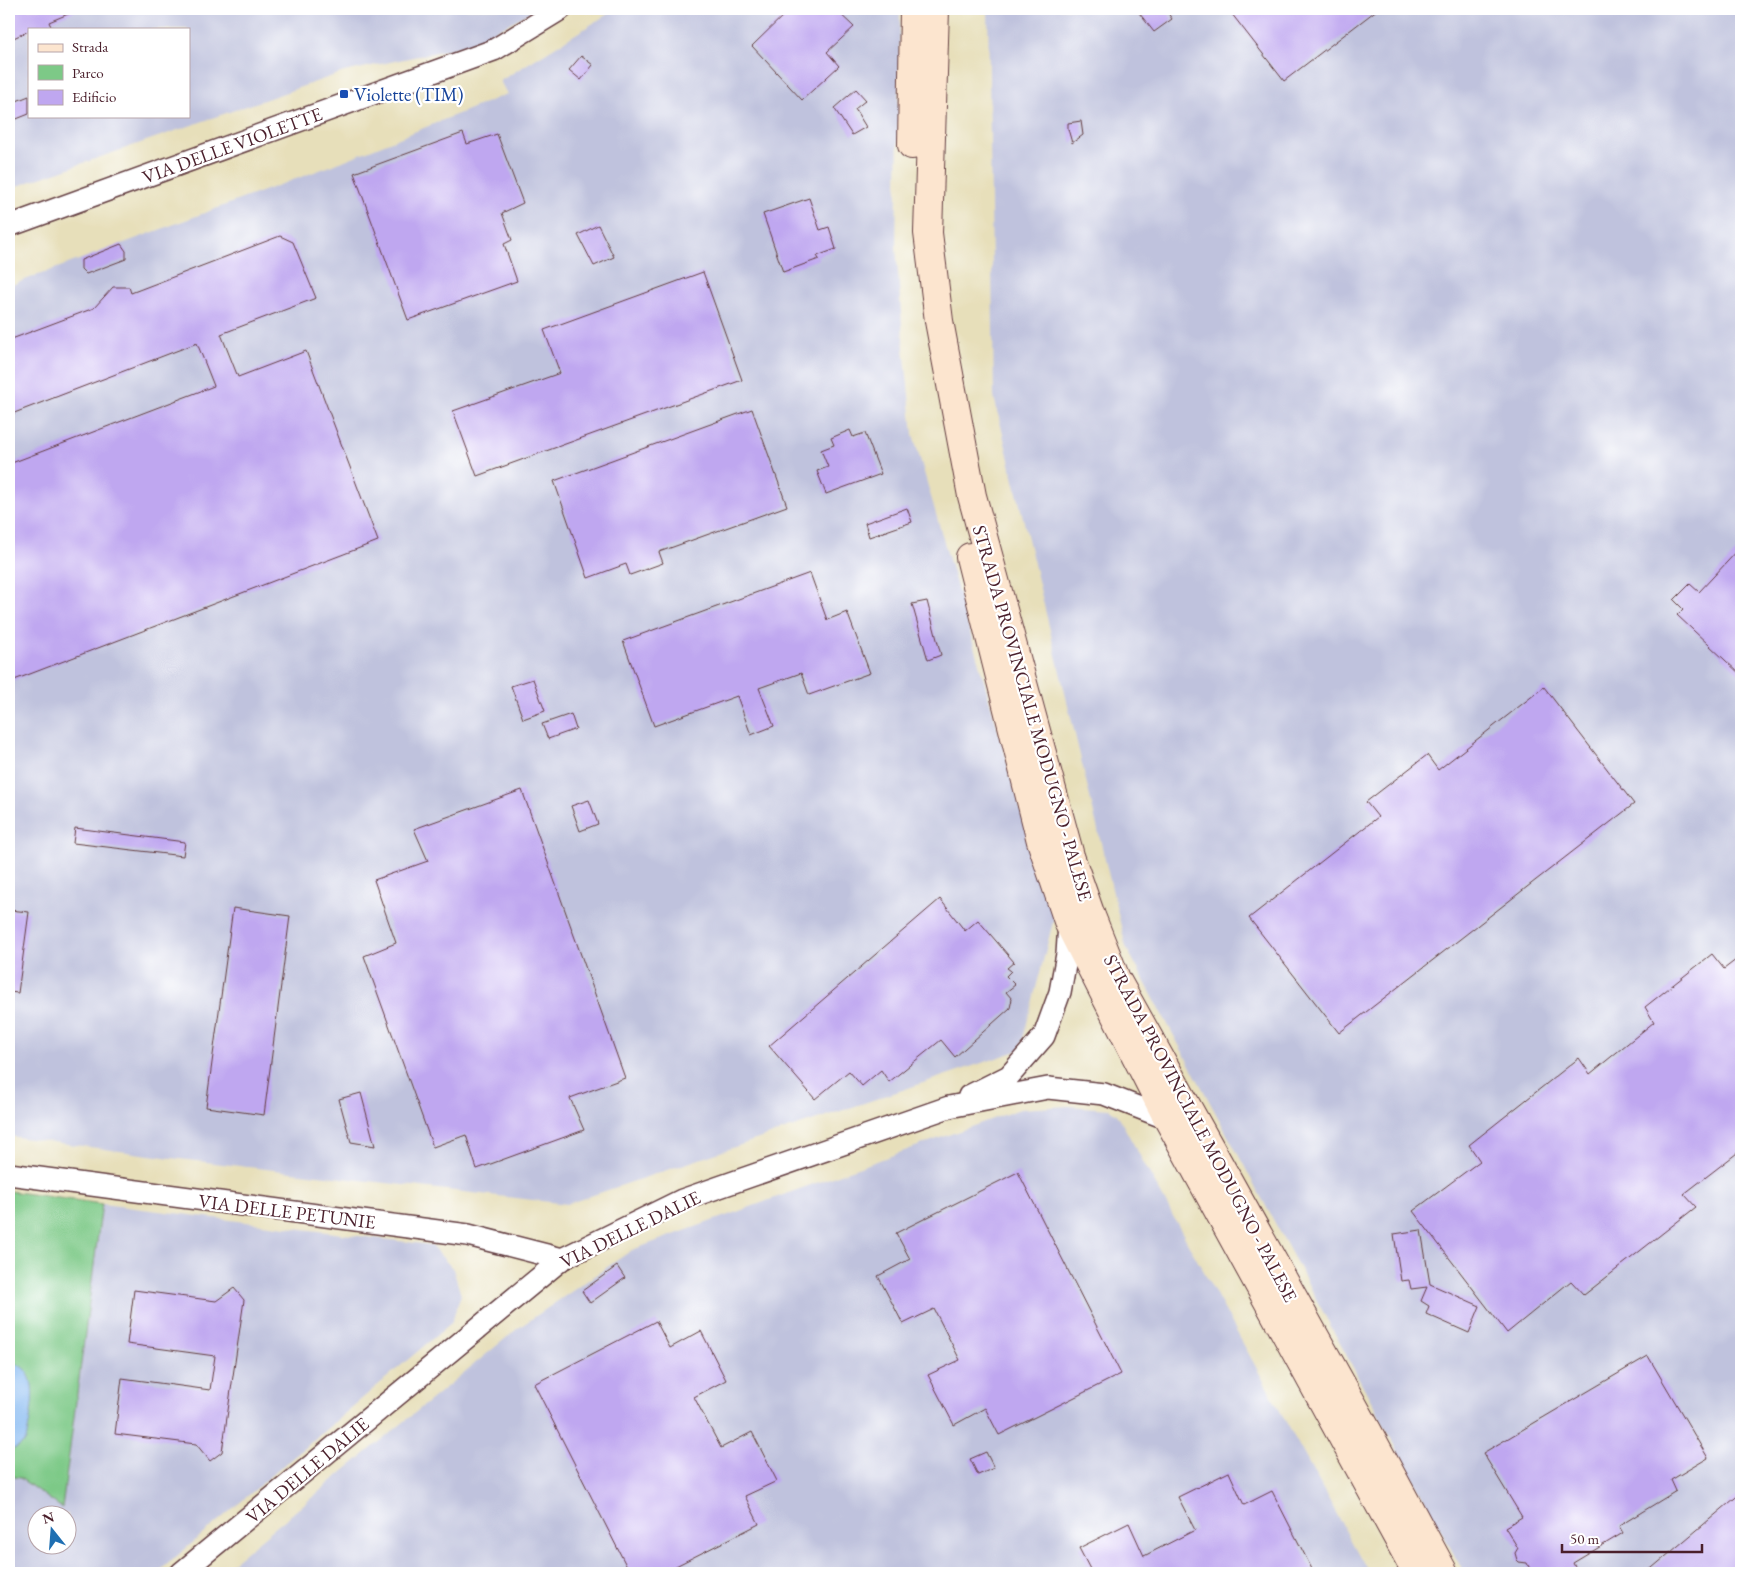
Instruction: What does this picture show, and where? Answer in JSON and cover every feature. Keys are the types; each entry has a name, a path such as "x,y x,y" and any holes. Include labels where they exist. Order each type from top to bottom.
{"main road":[{"name":"STRADA PROVINCIALE MODUGNO - PALESE","path":"914,9 911,234 922,323 955,499 1041,841 1069,924 1168,1119 1417,1573"},
{"name":"STRADA PROVINCIALE MODUGNO - PALESE","path":"935,9 928,233 939,321 972,496 1070,856 1116,979 1444,1573"}],"street":[{"name":"VIA DELLE VIOLETTE","path":"9,226 494,50 561,9"},
{"path":"949,1106 1009,1076 1044,1036 1060,992 1067,954 1069,924"},
{"name":"VIA DELLE DALIE","path":"182,1573 562,1259 682,1200 949,1106 1048,1088 1104,1094 1168,1119"},
{"name":"VIA DELLE PETUNIE","path":"9,1174 468,1235 562,1259"}],"shaded area":[{"path":"9,9 536,9 469,45 344,72 9,189"},
{"path":"616,9 900,9 896,247 913,434 1023,817 1054,918 1020,1050 567,1204 171,1158 9,1136 9,286 333,165 507,94 500,81"},
{"path":"988,9 1741,9 1741,1573 1464,1573 1126,947 994,397"},
{"path":"1069,1106 1109,1109 1117,1114 1369,1573 220,1573 517,1329 632,1250 1020,1109"},
{"path":"102,1204 431,1245 453,1269 461,1295 451,1323 157,1573 9,1573 9,1476 20,1478 58,1504 28,1504 28,1554 78,1554 78,1504 62,1504"}],"green space":[{"path":"9,1191 102,1204 63,1504 56,1504 20,1478 9,1476"}],"water":[{"path":"9,1360 26,1371 31,1380 33,1397 26,1441 17,1448 9,1450"}],"building":[{"path":"9,9 80,9 49,22 52,28 28,28 28,31 9,40"},
{"path":"790,9 835,9 854,27 827,52 839,66 802,100 752,46"},
{"path":"1136,9 1165,9 1172,19 1154,32"},
{"path":"1228,9 1378,9 1284,81"},
{"path":"581,56 593,65 581,80 569,70"},
{"path":"856,89 866,100 855,109 866,127 852,135 834,108"},
{"path":"28,96 28,114 9,122 9,104"},
{"path":"1081,121 1083,135 1072,143 1068,123"},
{"path":"463,133 467,144 497,134 523,203 502,213 512,240 504,244 517,281 408,320 354,173"},
{"path":"809,198 820,230 829,227 836,249 817,256 819,259 783,272 763,214"},
{"path":"598,225 614,257 594,266 578,235"},
{"path":"280,236 293,242 316,298 221,334 238,377 306,351 378,541 9,682 9,464 214,386 197,343 9,415 9,340 94,308 113,287 129,287 131,293"},
{"path":"121,244 126,251 126,259 86,274 81,269 81,260"},
{"path":"703,272 742,380 477,476 453,411 560,373 544,330"},
{"path":"752,409 787,506 659,552 663,563 630,575 626,564 588,578 554,481"},
{"path":"850,430 853,437 865,433 881,474 826,494 817,471 828,467 821,450 834,445 831,438"},
{"path":"907,508 912,522 869,537 865,523"},
{"path":"1741,547 1741,675 1677,615 1683,609 1674,600 1690,584 1699,592"},
{"path":"810,573 827,620 847,612 870,673 809,695 801,673 759,688 774,726 751,735 737,696 654,726 623,641"},
{"path":"927,601 941,655 928,660 912,604"},
{"path":"533,679 545,711 523,719 511,686"},
{"path":"1544,687 1634,804 1339,1033 1249,918 1378,817 1366,802 1427,755 1438,770"},
{"path":"571,714 576,729 548,739 542,724"},
{"path":"522,790 625,1078 570,1098 584,1130 477,1169 466,1135 433,1147 364,956 396,943 374,880 428,861 414,829"},
{"path":"589,800 598,824 580,831 571,806"},
{"path":"75,828 185,842 183,856 73,843"},
{"path":"940,899 965,931 978,920 1014,962 1007,968 1011,971 1006,976 1015,985 1006,992 1012,999 1010,1008 955,1057 941,1040 889,1082 881,1070 862,1086 849,1071 815,1099 769,1046"},
{"path":"233,908 290,916 264,1115 206,1107"},
{"path":"9,910 29,912 18,993 9,992"},
{"path":"1712,954 1724,969 1741,956 1741,1150 1684,1194 1696,1207 1584,1295 1571,1281 1507,1333 1413,1211 1480,1161 1469,1145 1579,1058 1590,1074 1654,1022 1645,1007"},
{"path":"361,1093 375,1146 351,1142 339,1099"},
{"path":"1018,1172 1121,1374 999,1435 985,1408 954,1425 928,1375 960,1360 934,1309 903,1324 878,1276 910,1259 896,1233"},
{"path":"1421,1230 1430,1284 1480,1306 1469,1333 1426,1314 1429,1306 1421,1301 1427,1287 1411,1289 1409,1280 1401,1281 1394,1234"},
{"path":"617,1266 625,1278 590,1303 582,1291"},
{"path":"234,1288 244,1300 222,1452 210,1461 196,1444 115,1434 122,1378 210,1390 215,1356 127,1344 134,1290 216,1301"},
{"path":"656,1321 670,1348 701,1331 726,1380 694,1397 721,1448 752,1432 777,1481 745,1496 759,1524 662,1573 630,1573 534,1384"},
{"path":"1648,1356 1708,1458 1671,1480 1676,1491 1619,1526 1623,1533 1573,1563 1578,1573 1532,1573 1527,1563 1517,1560 1515,1553 1518,1548 1505,1527 1522,1517 1483,1453"},
{"path":"986,1452 994,1468 978,1475 970,1459"},
{"path":"1229,1472 1244,1505 1272,1491 1314,1573 1092,1573 1079,1548 1129,1523 1144,1556 1195,1530 1178,1497"},
{"path":"1741,1493 1741,1573 1646,1573"}],"place":[{"name":"Violette (TIM)","path":"344,94"}]}
